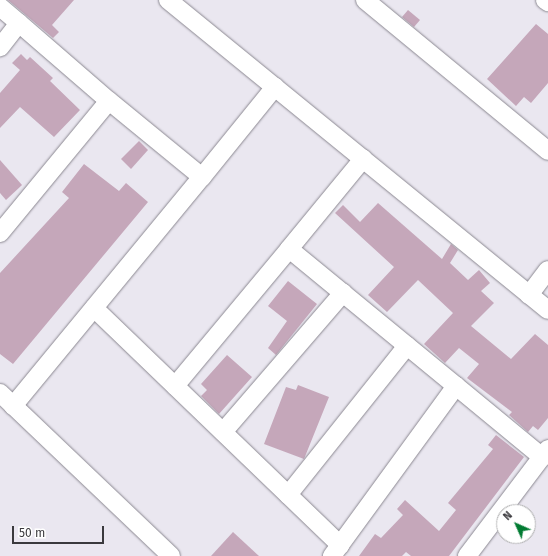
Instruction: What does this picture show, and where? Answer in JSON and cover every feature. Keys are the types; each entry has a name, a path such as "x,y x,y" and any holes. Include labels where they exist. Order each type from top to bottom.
{"street":[{"path":"168,0 548,310"},
{"path":"365,0 548,151"},
{"path":"0,7 109,101 202,177"},
{"path":"0,47 19,23"},
{"path":"13,406 275,88"},
{"path":"0,233 109,101"},
{"path":"175,386 363,159"},
{"path":"289,249 456,386 545,453 467,556"},
{"path":"529,295 548,270"},
{"path":"222,432 343,293"},
{"path":"94,308 288,495 336,550 456,386"},
{"path":"288,495 407,346"},
{"path":"0,394 171,556"}],"building":[{"path":"8,0 74,0 52,25 59,32 53,38"},
{"path":"408,10 420,20 414,27 402,17"},
{"path":"536,24 548,34 548,83 531,103 524,97 516,106 487,79"},
{"path":"21,54 27,60 30,57 53,78 50,81 80,110 54,137 20,107 0,128 0,93 20,70 12,63"},
{"path":"139,141 148,150 131,169 121,159"},
{"path":"0,160 22,185 6,200 0,193"},
{"path":"84,164 119,191 126,183 148,202 13,364 0,354 0,273 69,198 62,192"},
{"path":"378,203 442,259 451,244 458,250 450,263 468,280 479,270 490,283 481,291 494,303 471,326 511,359 535,334 548,345 548,418 538,430 533,426 528,432 509,415 512,412 467,378 479,364 459,348 445,363 424,344 453,313 418,280 387,312 368,295 394,267 335,213 343,205 360,222"},
{"path":"288,281 317,304 276,355 268,348 287,321 268,306"},
{"path":"227,355 252,377 219,414 201,396 207,390 201,384"},
{"path":"298,385 329,397 304,459 264,444 286,387 296,390"},
{"path":"496,435 524,457 449,556 411,556 406,552 402,556 359,556 375,534 381,538 403,515 397,509 405,500 439,531 456,510 448,503 493,449 488,445"},
{"path":"233,532 259,556 211,556"}]}
